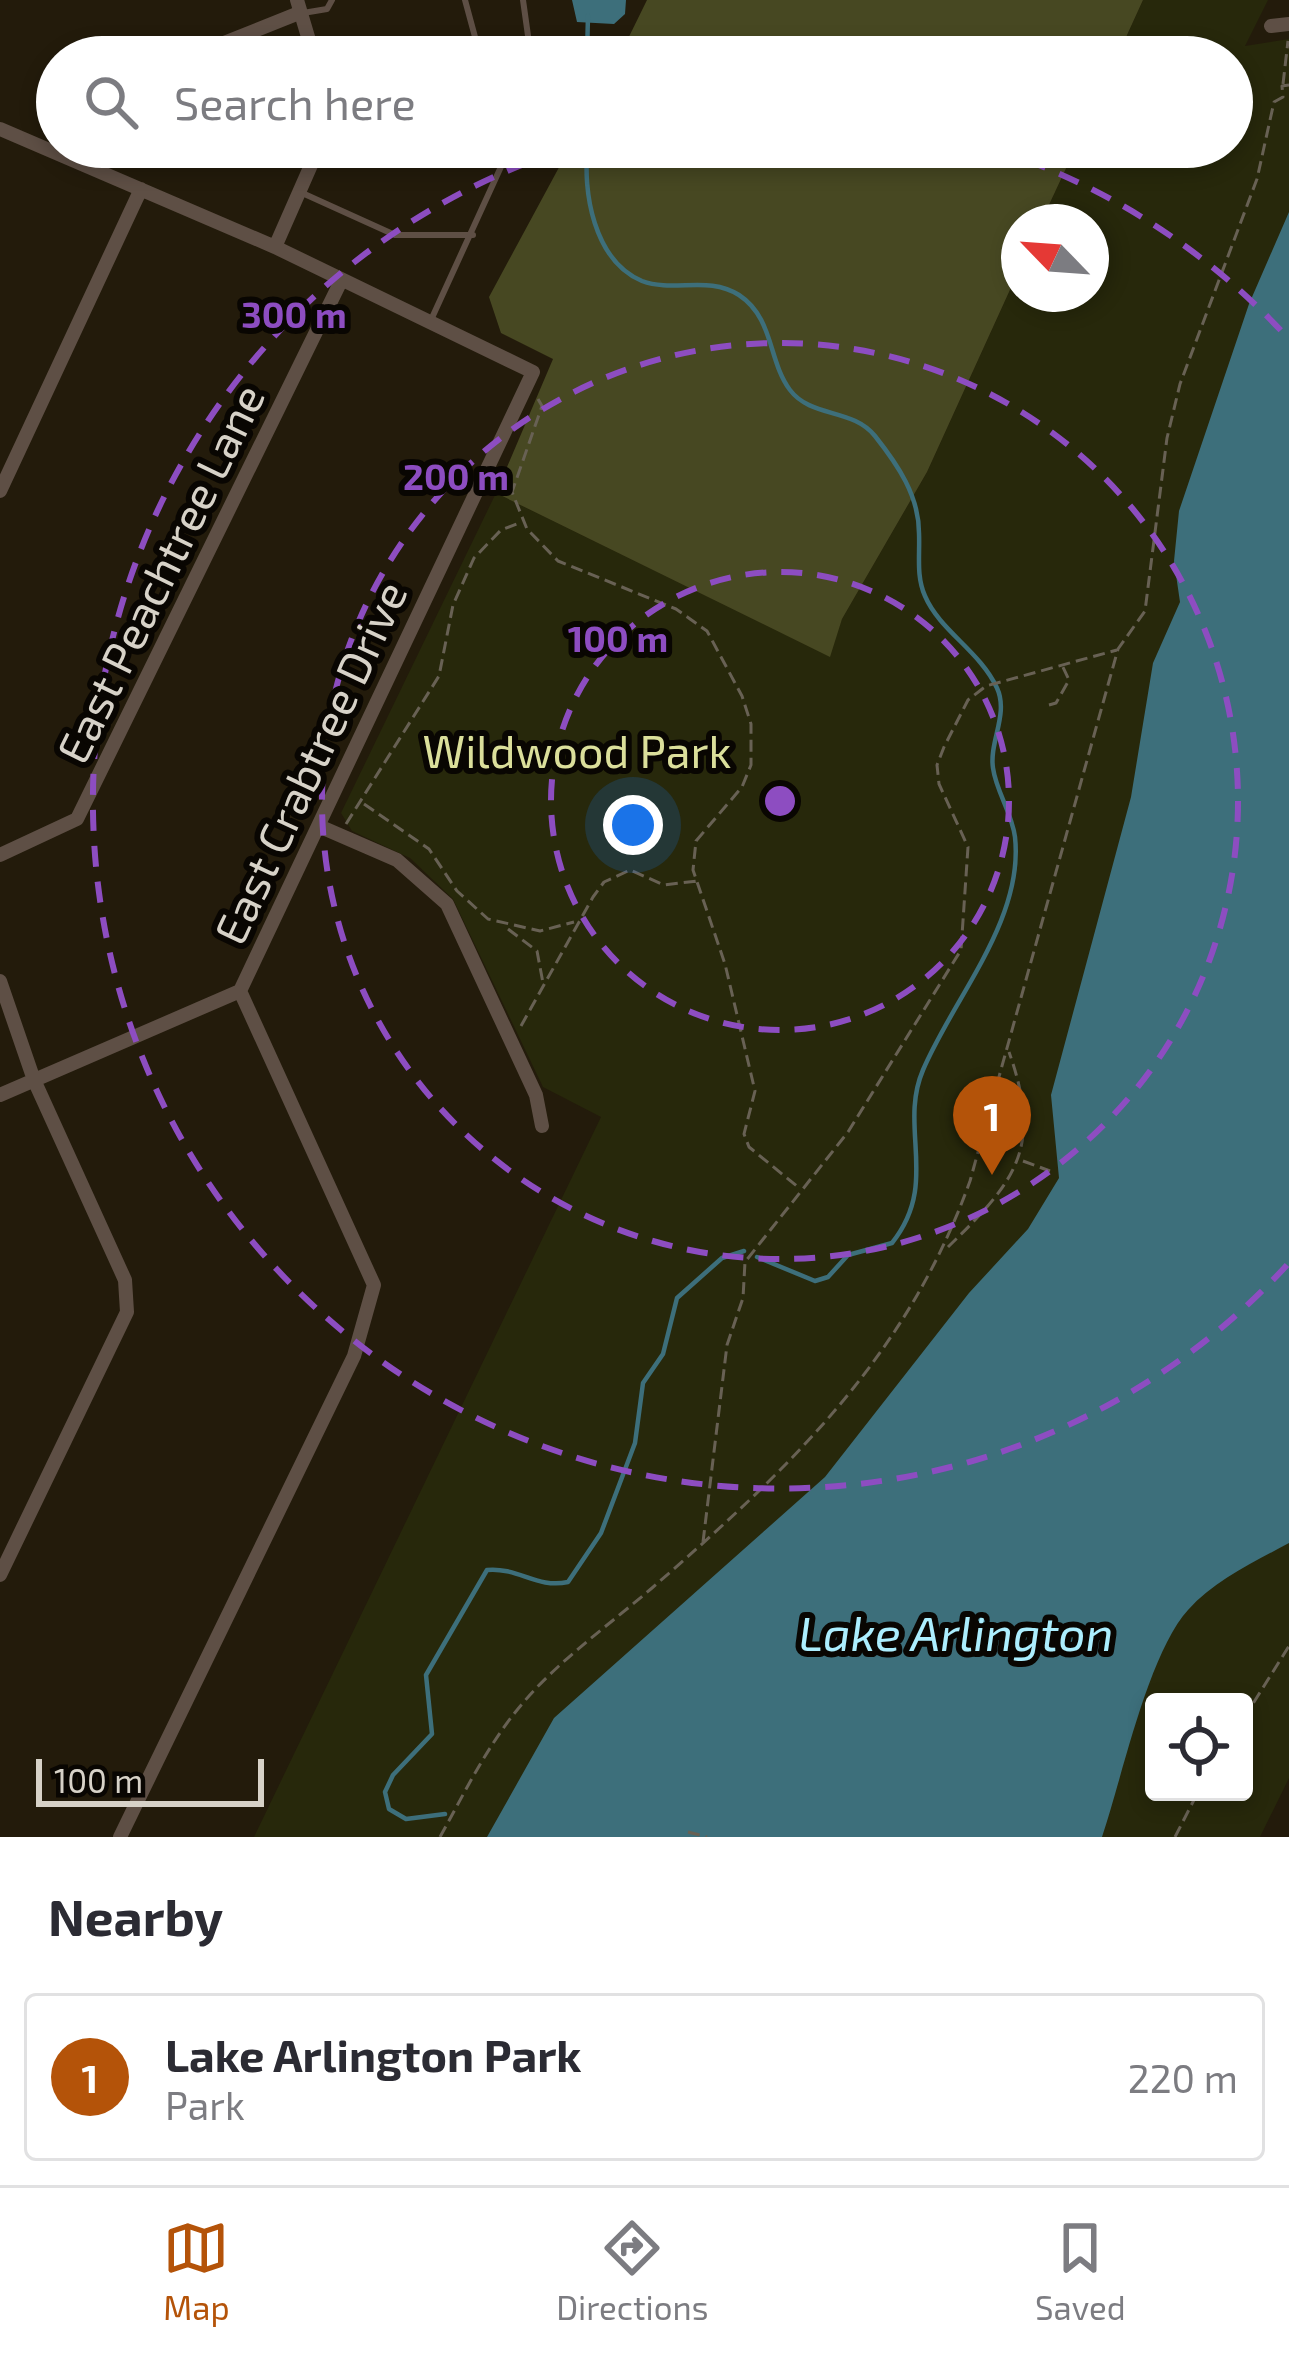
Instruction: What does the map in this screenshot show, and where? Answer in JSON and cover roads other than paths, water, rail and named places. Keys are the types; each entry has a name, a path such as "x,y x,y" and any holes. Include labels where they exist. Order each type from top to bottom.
{"street":[{"path":"238,36 298,7 307,36"},
{"path":"1271,26 1289,25"},
{"path":"0,129 36,144"},
{"path":"92,168 275,248 430,323"},
{"path":"275,248 310,168"},
{"path":"0,491 141,189"},
{"name":"East Peachtree Lane","path":"0,855 77,819 86,805 341,280"},
{"name":"East Crabtree Drive","path":"120,1837 354,1356 374,1285 240,991 532,372 430,323"},
{"path":"321,827 397,860 447,904 536,1095 542,1126"},
{"path":"0,981 34,1080 125,1280 127,1312 0,1575"},
{"path":"0,1095 240,991"}],"lane":[{"path":"298,7 318,13 332,0"},
{"path":"465,0 475,36"},
{"path":"524,0 529,36"},
{"path":"430,323 501,168"},
{"path":"299,192 395,235 473,235"}],"water":[{"path":"572,0 626,0 625,14 614,24 577,22"},
{"name":"Lake Arlington","path":"1289,212 1289,1543 1210,1590 1174,1630 1145,1693 1102,1837 487,1837 554,1718 825,1477 969,1293 1028,1229 1059,1178 1051,1095 1131,797 1153,663 1180,602 1174,561 1179,511 1249,304"}],"waterway":[{"path":"588,15 588,36"},
{"path":"587,168 595,223 612,258 642,281 715,286 739,295 759,315 790,390 809,405 855,421 875,436 906,482 915,506 925,596 940,620 990,675 1000,698 993,768 1015,837 1015,868 998,928 936,1042 916,1092 916,1177 906,1221 892,1243 848,1255 828,1277 815,1281 757,1257"},
{"path":"445,1814 406,1819 389,1809 385,1792 393,1775 432,1734 426,1675 487,1570 547,1583 568,1582 601,1533 635,1443 643,1383 663,1354 677,1298 722,1258 744,1251"}],"place":[{"name":"Lake Arlington Park","path":"992,1175"}],"park label":[{"name":"Wildwood Park","path":"577,750"}]}
